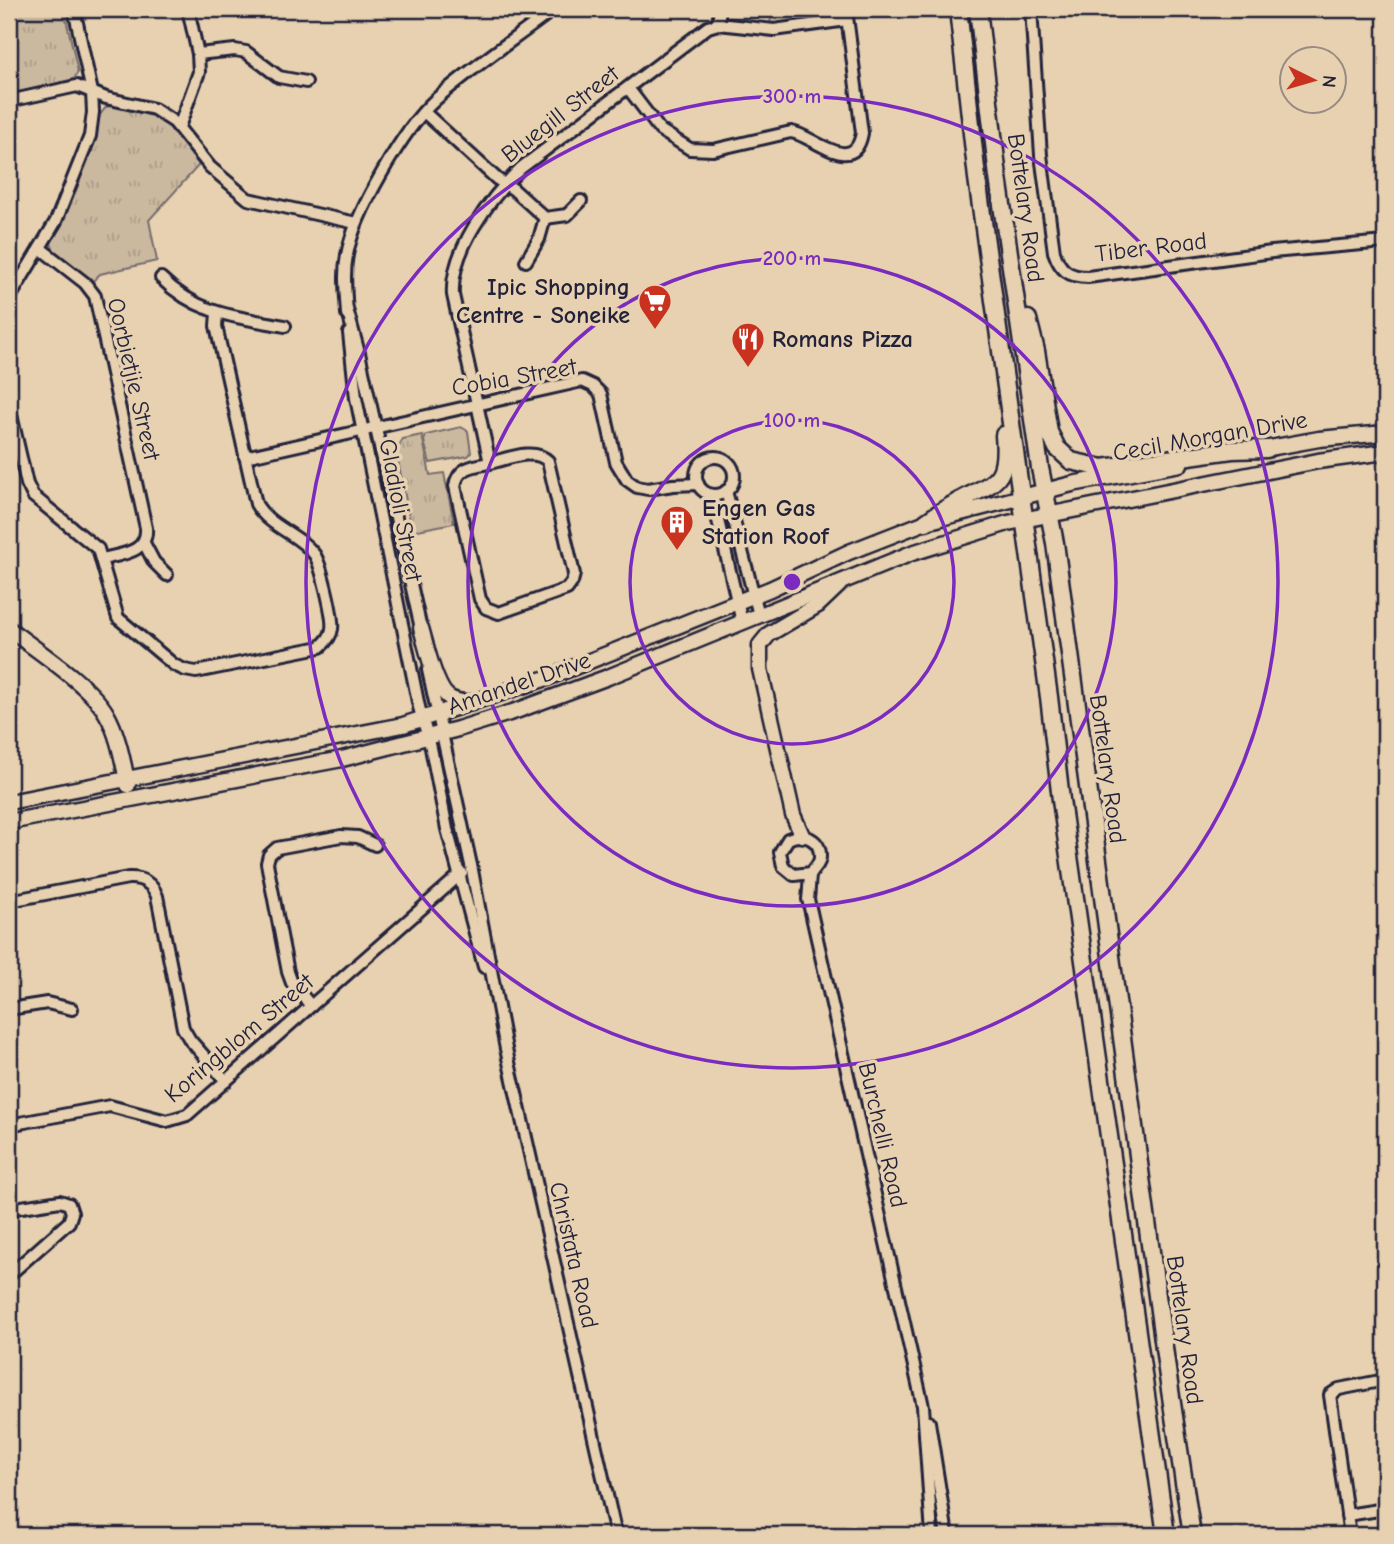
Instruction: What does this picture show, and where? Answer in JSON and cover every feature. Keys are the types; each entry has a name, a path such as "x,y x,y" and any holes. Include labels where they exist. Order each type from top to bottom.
{"main road":[{"name":"Bottelary Road","path":"958,9 965,84 1061,800 1166,1535"},
{"name":"Bottelary Road","path":"978,9 993,144 1050,515 1192,1535"},
{"path":"1009,246 1036,351 1049,432 1062,455 1084,465 1103,468 1232,450 1267,449"},
{"path":"926,522 995,482 1002,471 1005,448 1001,348"}],"street":[{"path":"9,299 56,221 85,151 92,124 92,92 74,9"},
{"path":"179,128 198,78 198,54 188,9"},
{"name":"Gladioli Street","path":"435,736 422,719 363,431 351,366 345,269 356,223 377,182 413,125 434,101 554,9"},
{"path":"628,88 660,130 690,149 713,150 791,132 803,135 827,150 845,152 856,147 862,133 846,14 774,30 718,24 720,9"},
{"name":"Tiber Road","path":"1031,9 1041,155 1054,252 1058,264 1065,272 1075,277 1088,277 1272,252 1385,242"},
{"name":"Bluegill Street","path":"490,463 453,295 454,272 465,244 505,184 521,168 708,27 718,24"},
{"path":"198,54 234,50 246,52 279,77 306,82"},
{"path":"9,101 77,86 106,98 154,109 169,117 210,167 247,199 356,223"},
{"path":"424,112 545,218 567,215 581,201"},
{"path":"526,261 539,240 545,218"},
{"name":"Oorbietjie Street","path":"40,248 85,283 95,296 146,528 144,543"},
{"path":"161,278 178,295 217,313 285,326"},
{"name":"Gladioli Street","path":"347,309 421,628 437,715 435,736"},
{"path":"9,406 30,492 94,545 102,559 118,618 174,665 185,670 202,671 320,647 328,639 332,623 318,560 309,548 259,510 253,498 216,326 217,313"},
{"name":"Cobia Street","path":"245,457 586,382 601,394 616,462 627,481 643,489 697,478"},
{"path":"1319,439 1355,427 1385,424"},
{"name":"Cecil Morgan Drive","path":"1021,496 1319,439 1385,433"},
{"name":"Cecil Morgan Drive","path":"1024,519 1327,459 1385,452"},
{"path":"534,453 548,461 574,574 567,589 499,612 486,608 480,599 456,486 457,477 463,470 490,463 534,453"},
{"path":"719,457 733,469 734,475 731,487 712,495 701,489 697,478 702,462 719,457"},
{"path":"726,491 759,615"},
{"path":"712,495 742,622"},
{"name":"Amandel Drive","path":"9,802 313,744 437,715 569,670 753,596 849,552 926,522 1021,496"},
{"name":"Amandel Drive","path":"9,822 342,759 435,736 528,707 912,553 1024,519"},
{"path":"102,559 134,551 144,543 154,562 167,575"},
{"path":"808,900 794,875 783,866 780,852 788,839 802,835 793,815 760,669 759,652 760,645 769,634 818,606 842,582"},
{"path":"421,628 437,681 444,694 457,701 473,704"},
{"path":"9,629 99,703 115,732 130,799"},
{"path":"435,736 471,865"},
{"path":"435,736 459,876"},
{"name":"Burchelli Road","path":"802,835 815,841 821,854 811,873 808,900 923,1406 932,1535"},
{"path":"312,1006 292,983 288,972 267,863 269,855 280,847 341,836 358,837 375,845"},
{"name":"Koringblom Street","path":"9,1125 110,1106 160,1120 174,1121 187,1115 471,865"},
{"name":"Christata Road","path":"471,865 506,1049 616,1535"},
{"path":"794,875 811,873"},
{"name":"Christata Road","path":"459,876 506,1049"},
{"path":"9,901 128,878 140,878 150,884 157,896 183,1028 226,1081"},
{"path":"9,1009 47,1003 72,1009"},
{"path":"9,1209 60,1201 69,1205 72,1213 69,1222 9,1275"},
{"path":"1350,1535 1330,1395 1339,1389 1385,1380"},
{"name":"Burchelli Road","path":"923,1406 930,1423 947,1535"},
{"name":"Christata Road","path":"601,1471 608,1535"},
{"path":"1347,1515 1385,1509"}],"green space":[{"path":"9,9 64,9 78,72 74,79 9,95"},
{"path":"772,9 840,9 833,17 770,25"},
{"path":"117,105 156,116 168,123 199,165 149,220 157,261 100,274 92,282 55,254 51,243 91,150 100,115 106,107"},
{"path":"461,427 468,431 471,453 468,456 430,463 424,441 426,435"},
{"path":"422,435 430,475 444,473 454,523 412,531 396,451 403,439"}],"place":[{"name":"Ipic Shopping Centre - Soneike","path":"655,331"},
{"name":"Romans Pizza","path":"748,369"},
{"name":"Engen Gas Station Roof","path":"677,552"}]}
